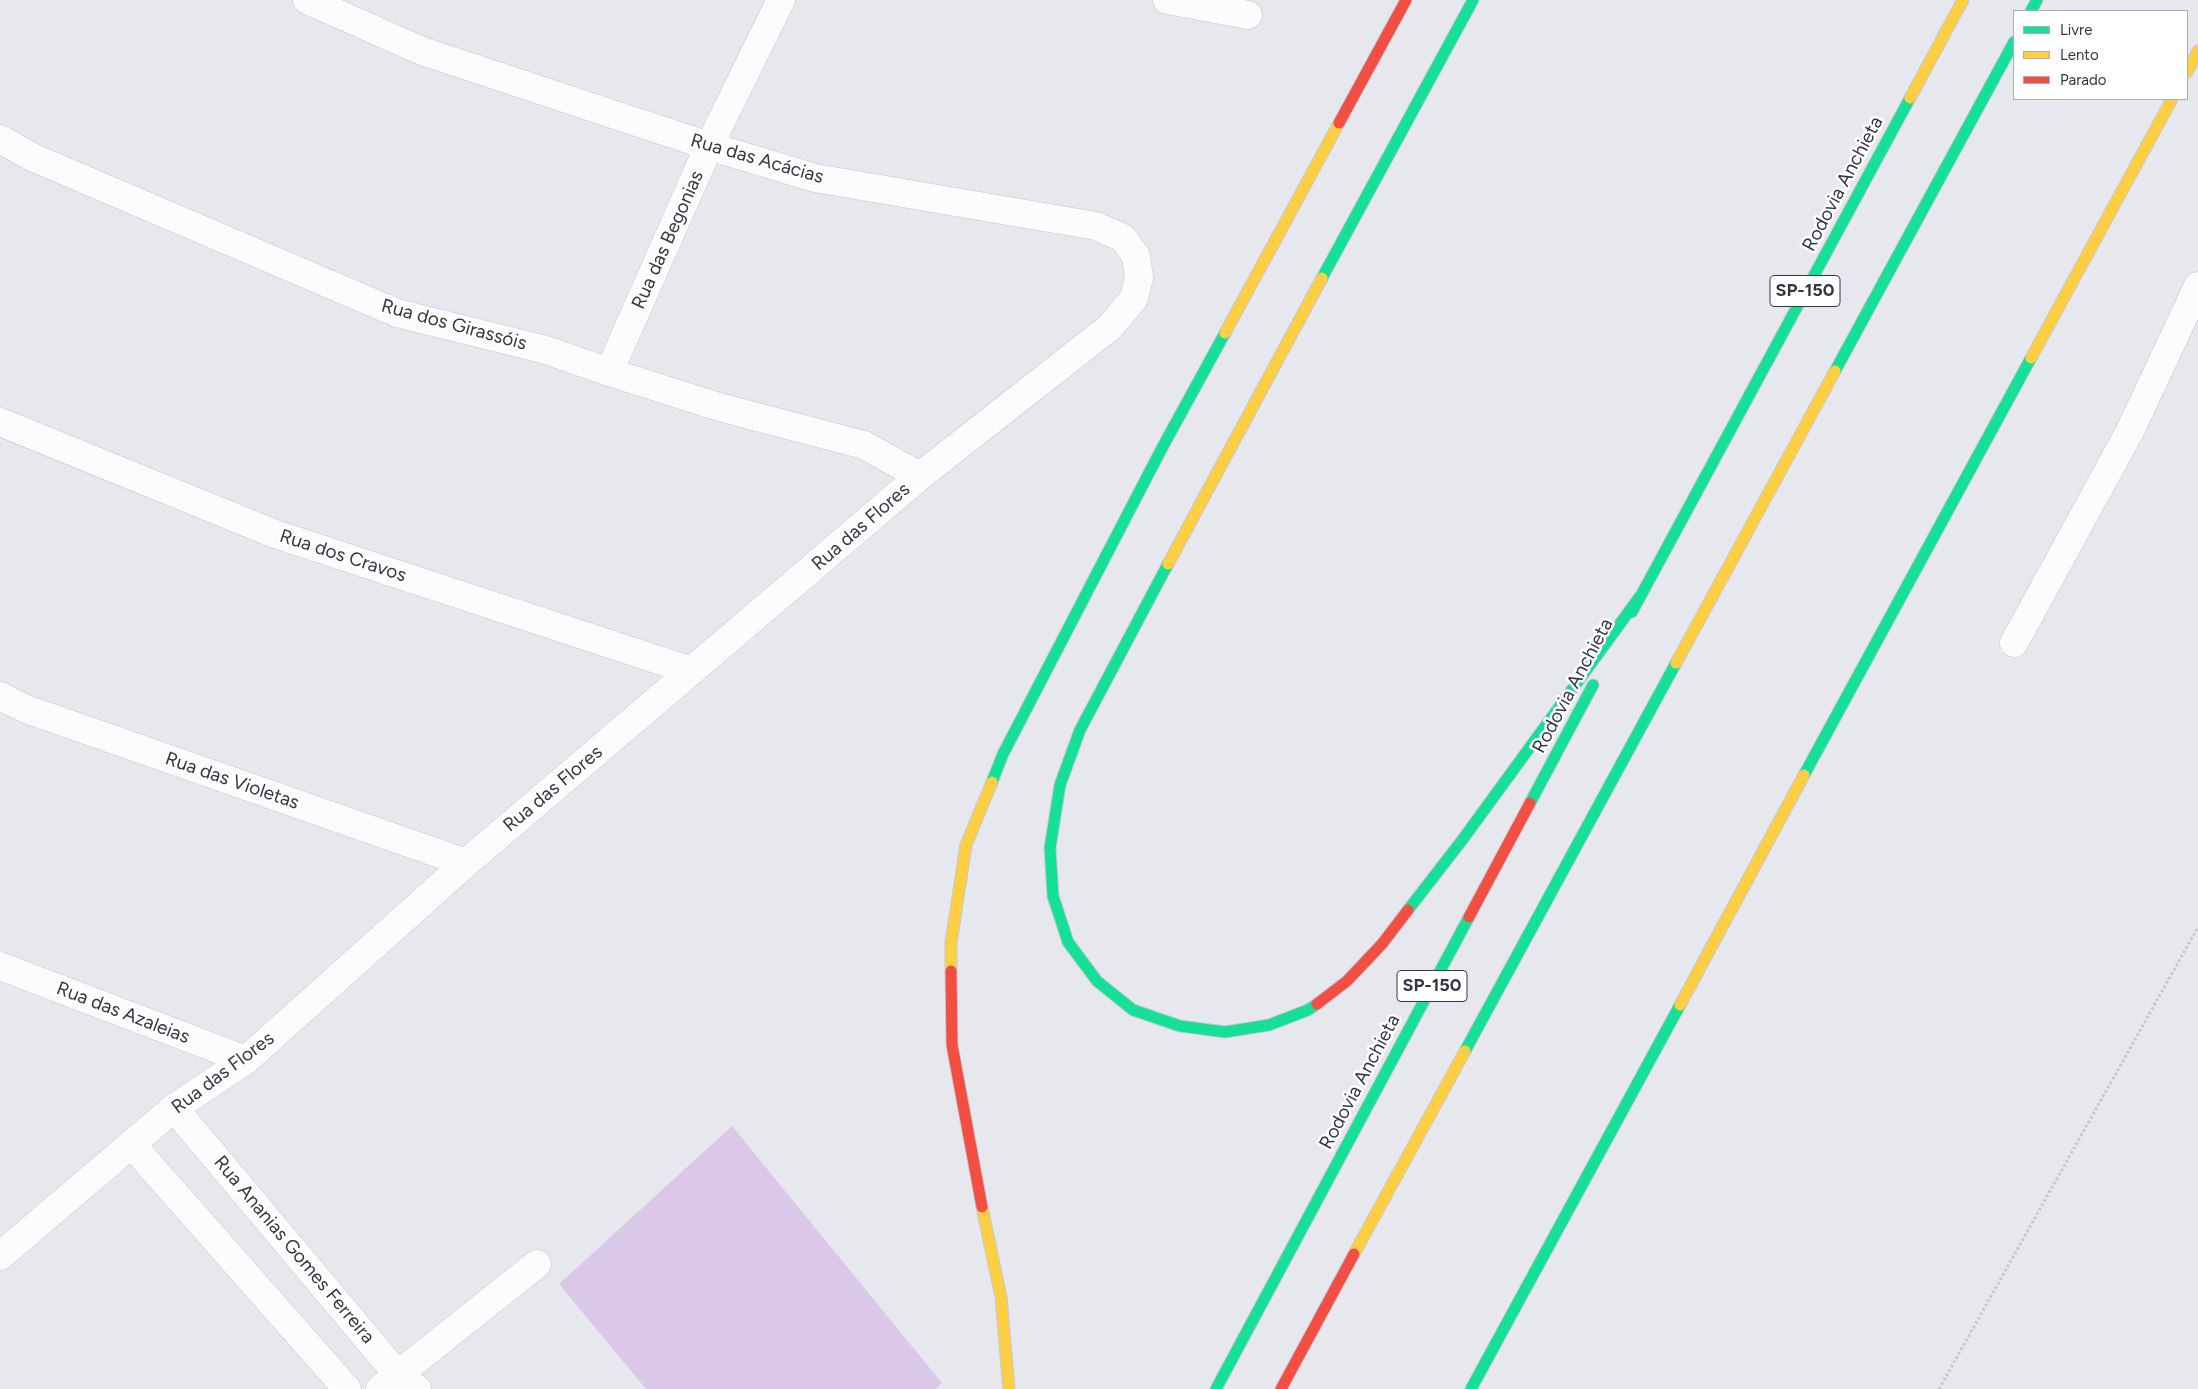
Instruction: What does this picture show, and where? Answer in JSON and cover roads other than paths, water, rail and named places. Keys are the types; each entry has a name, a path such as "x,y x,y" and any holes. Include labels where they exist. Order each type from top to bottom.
{"main road":[{"path":"1473,0 1445,48 1234,438 1080,730 1060,785 1050,848 1053,896 1068,942 1097,981 1133,1010 1180,1026 1225,1032 1268,1025 1308,1010 1347,981 1382,944 1463,839 1641,595"},
{"path":"1445,48 1478,0"},
{"name":"Rodovia Anchieta","path":"1216,1389 1647,583 1962,0"},
{"path":"1009,1389 1000,1297 969,1144 952,1045 951,943 966,845 1003,754 1139,492 1404,2"},
{"name":"SP-150","path":"1281,1389 2013,44"},
{"path":"2188,70 2198,51"},
{"path":"1471,1389 2171,100"},
{"path":"1313,1353 1325,1308"}],"street":[{"name":"Rua das Acácias","path":"307,0 422,50 709,146 815,178 1096,226 1122,238 1136,256 1139,278 1134,298 1110,327"},
{"name":"Rua das Begonias","path":"609,372 709,146 781,0"},
{"path":"1167,0 1248,14"},
{"name":"Rua dos Girassóis","path":"0,139 32,157 397,313 546,350 719,407 864,445 920,476"},
{"path":"2014,643 2130,431 2198,286"},
{"name":"Rua das Flores","path":"3,1249 132,1145 174,1108 246,1060 466,863 920,476 1110,327"},
{"name":"Rua dos Cravos","path":"0,422 276,534 692,671"},
{"name":"Rua das Violetas","path":"0,696 26,709 466,863"},
{"name":"Rua das Azaleias","path":"0,966 246,1060"},
{"name":"Rua Ananias Gomes Ferreira","path":"174,1108 398,1384"},
{"path":"132,1145 347,1389"},
{"path":"398,1384 537,1264"}]}
